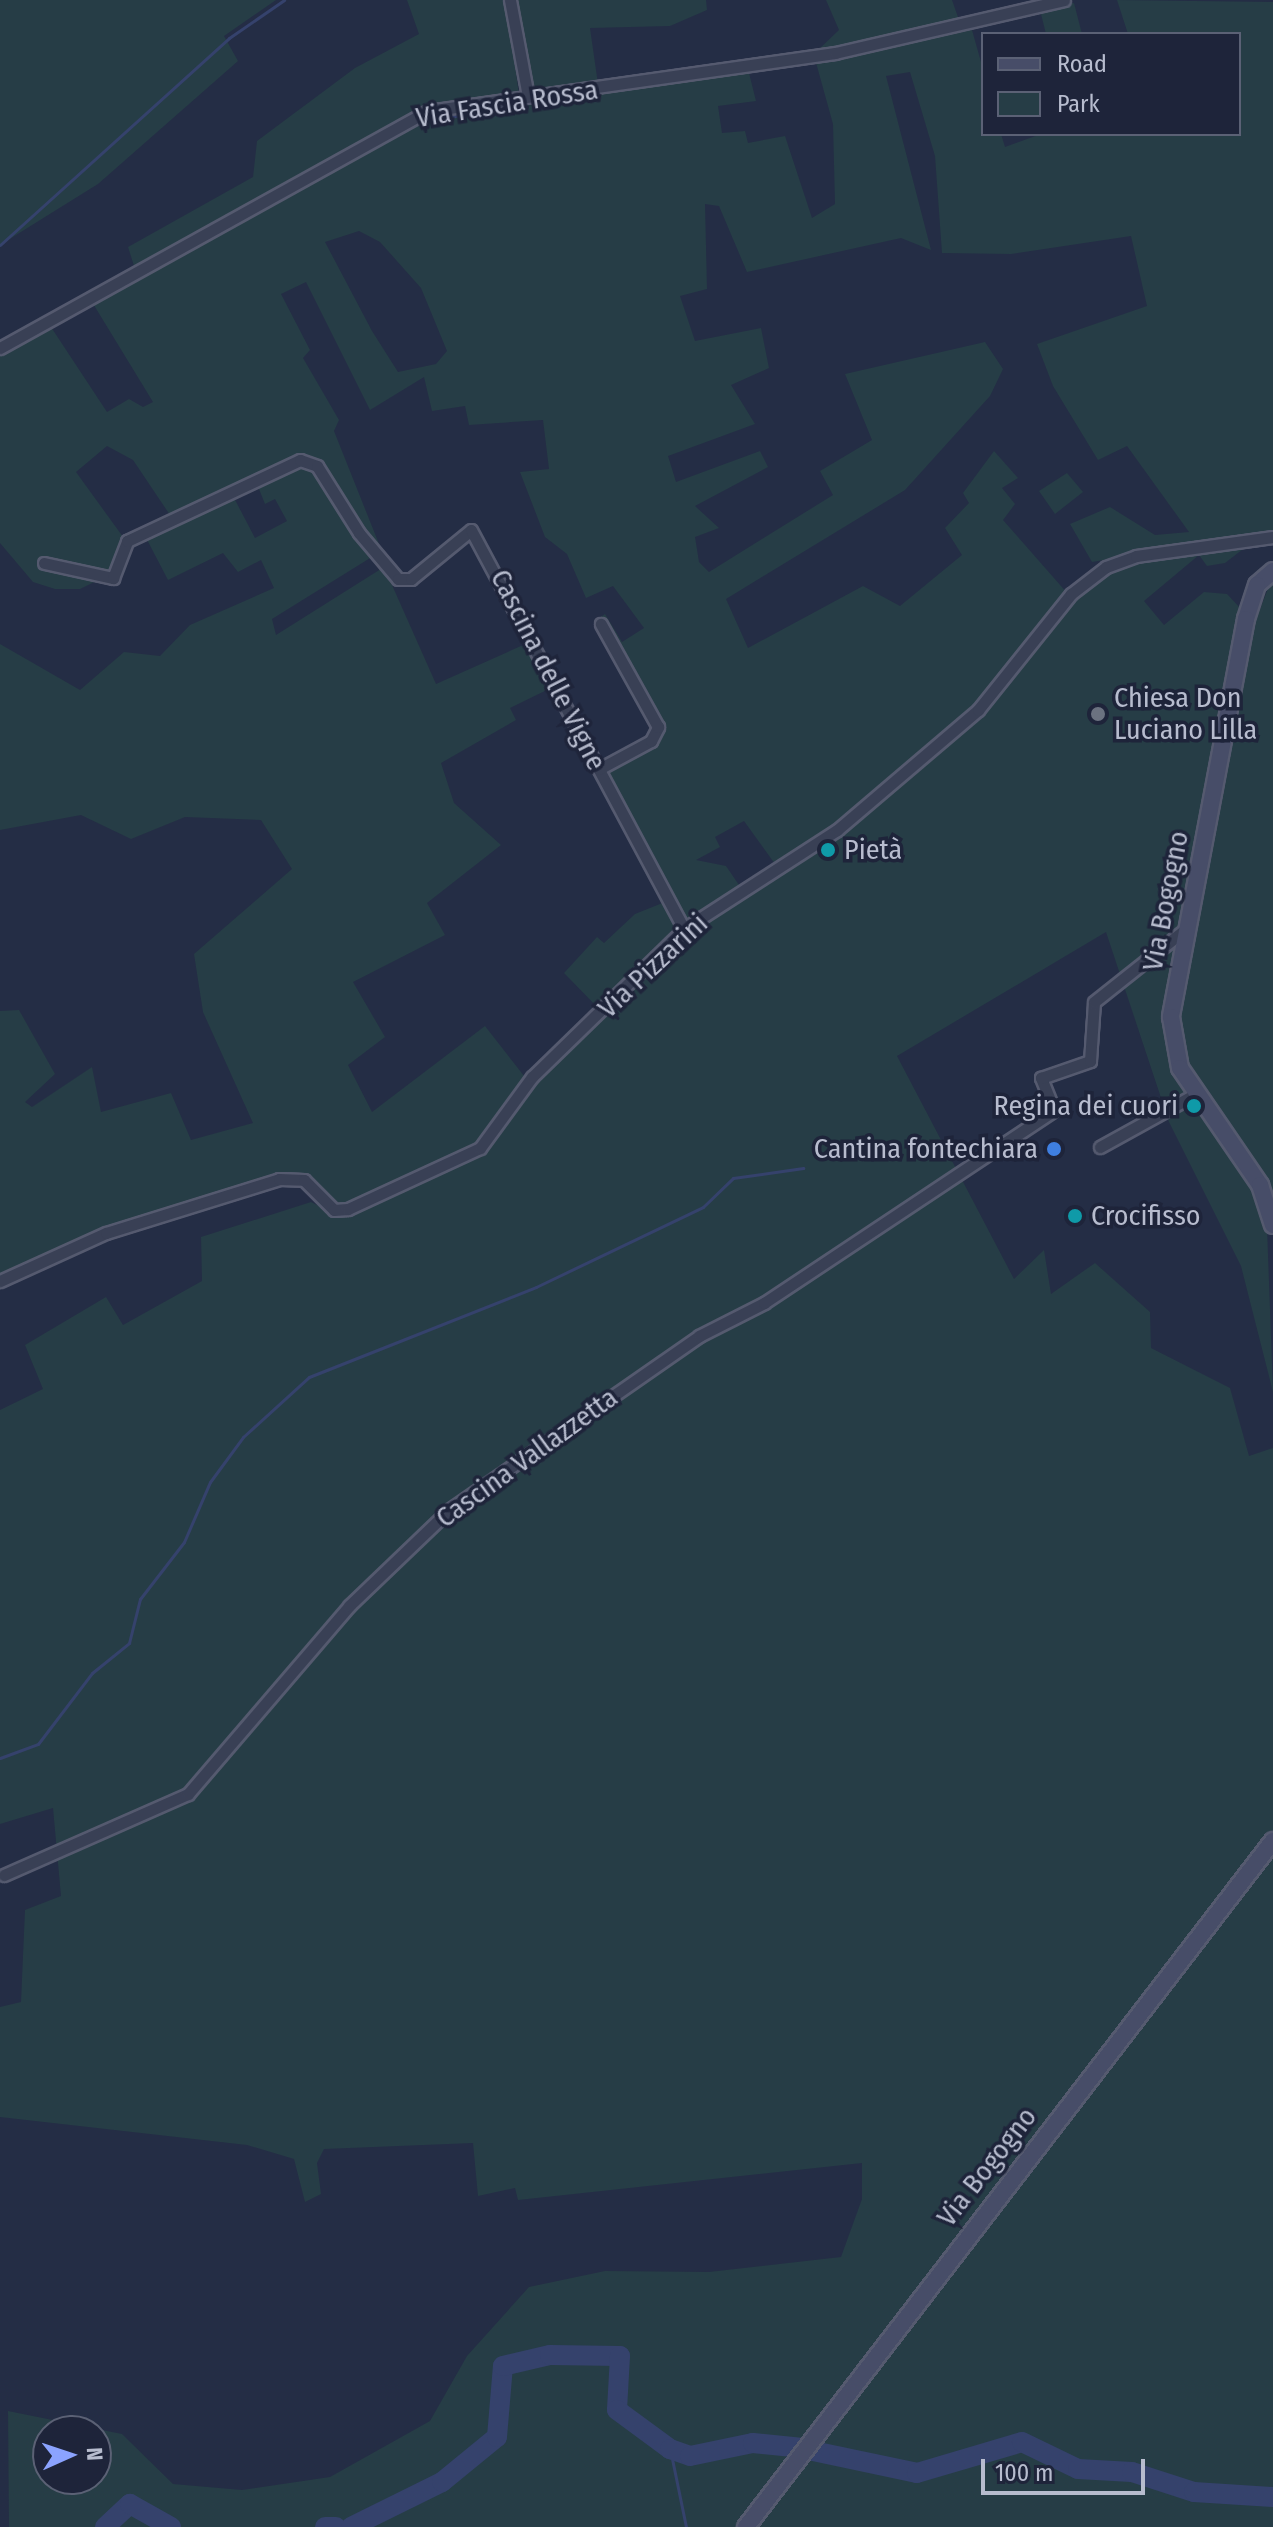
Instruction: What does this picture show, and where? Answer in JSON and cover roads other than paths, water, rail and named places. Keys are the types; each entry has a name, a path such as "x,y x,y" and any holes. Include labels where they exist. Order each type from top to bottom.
{"main road":[{"name":"Via Bogogno","path":"1273,571 1257,585 1246,619 1171,1017 1174,1050 1196,1094 1260,1185 1273,1225"},
{"name":"Via Bogogno","path":"746,2527 1273,1841"}],"street":[{"path":"510,0 528,96"},
{"name":"Via Fascia Rossa","path":"0,348 399,122 528,96 835,53 1064,0"},
{"name":"Cascina delle Vigne","path":"44,563 113,578 127,541 308,459 373,549 404,581 471,530 684,929"},
{"name":"Via Pizzarini","path":"0,1281 106,1233 279,1179 304,1180 334,1210 348,1209 480,1148 554,1054 684,929 837,830 963,723 1071,594 1106,567 1136,556 1273,537"},
{"path":"599,769 651,741 658,727 601,624"},
{"name":"Cascina Vallazzetta","path":"4,1875 188,1794 349,1606 449,1510 699,1336 764,1303 1054,1109 1041,1078 1090,1061 1094,1002 1187,928"},
{"path":"1100,1147 1196,1094"}],"waterway":[{"path":"0,245 229,38 284,0"},
{"path":"417,123 461,115"},
{"path":"0,1758 38,1744 92,1673 129,1643 140,1599 184,1542 210,1482 243,1437 309,1377 536,1287 703,1207 733,1178 803,1168"},
{"path":"351,2527 442,2482 497,2437 503,2366 550,2355 620,2356 617,2410 670,2449 690,2456 753,2443 803,2448"},
{"path":"813,2451 917,2473 1022,2442 1078,2469 1132,2472 1194,2492 1273,2497"},
{"path":"670,2449 686,2527"},
{"path":"105,2527 130,2504 171,2527"},
{"path":"325,2527 336,2527"}],"place":[{"name":"Chiesa Don Luciano Lilla","path":"1098,714"},
{"name":"Pietà","path":"828,850"},
{"name":"Regina dei cuori","path":"1194,1106"},
{"name":"Cantina fontechiara","path":"1054,1149"},
{"name":"Crocifisso","path":"1075,1216"}]}
